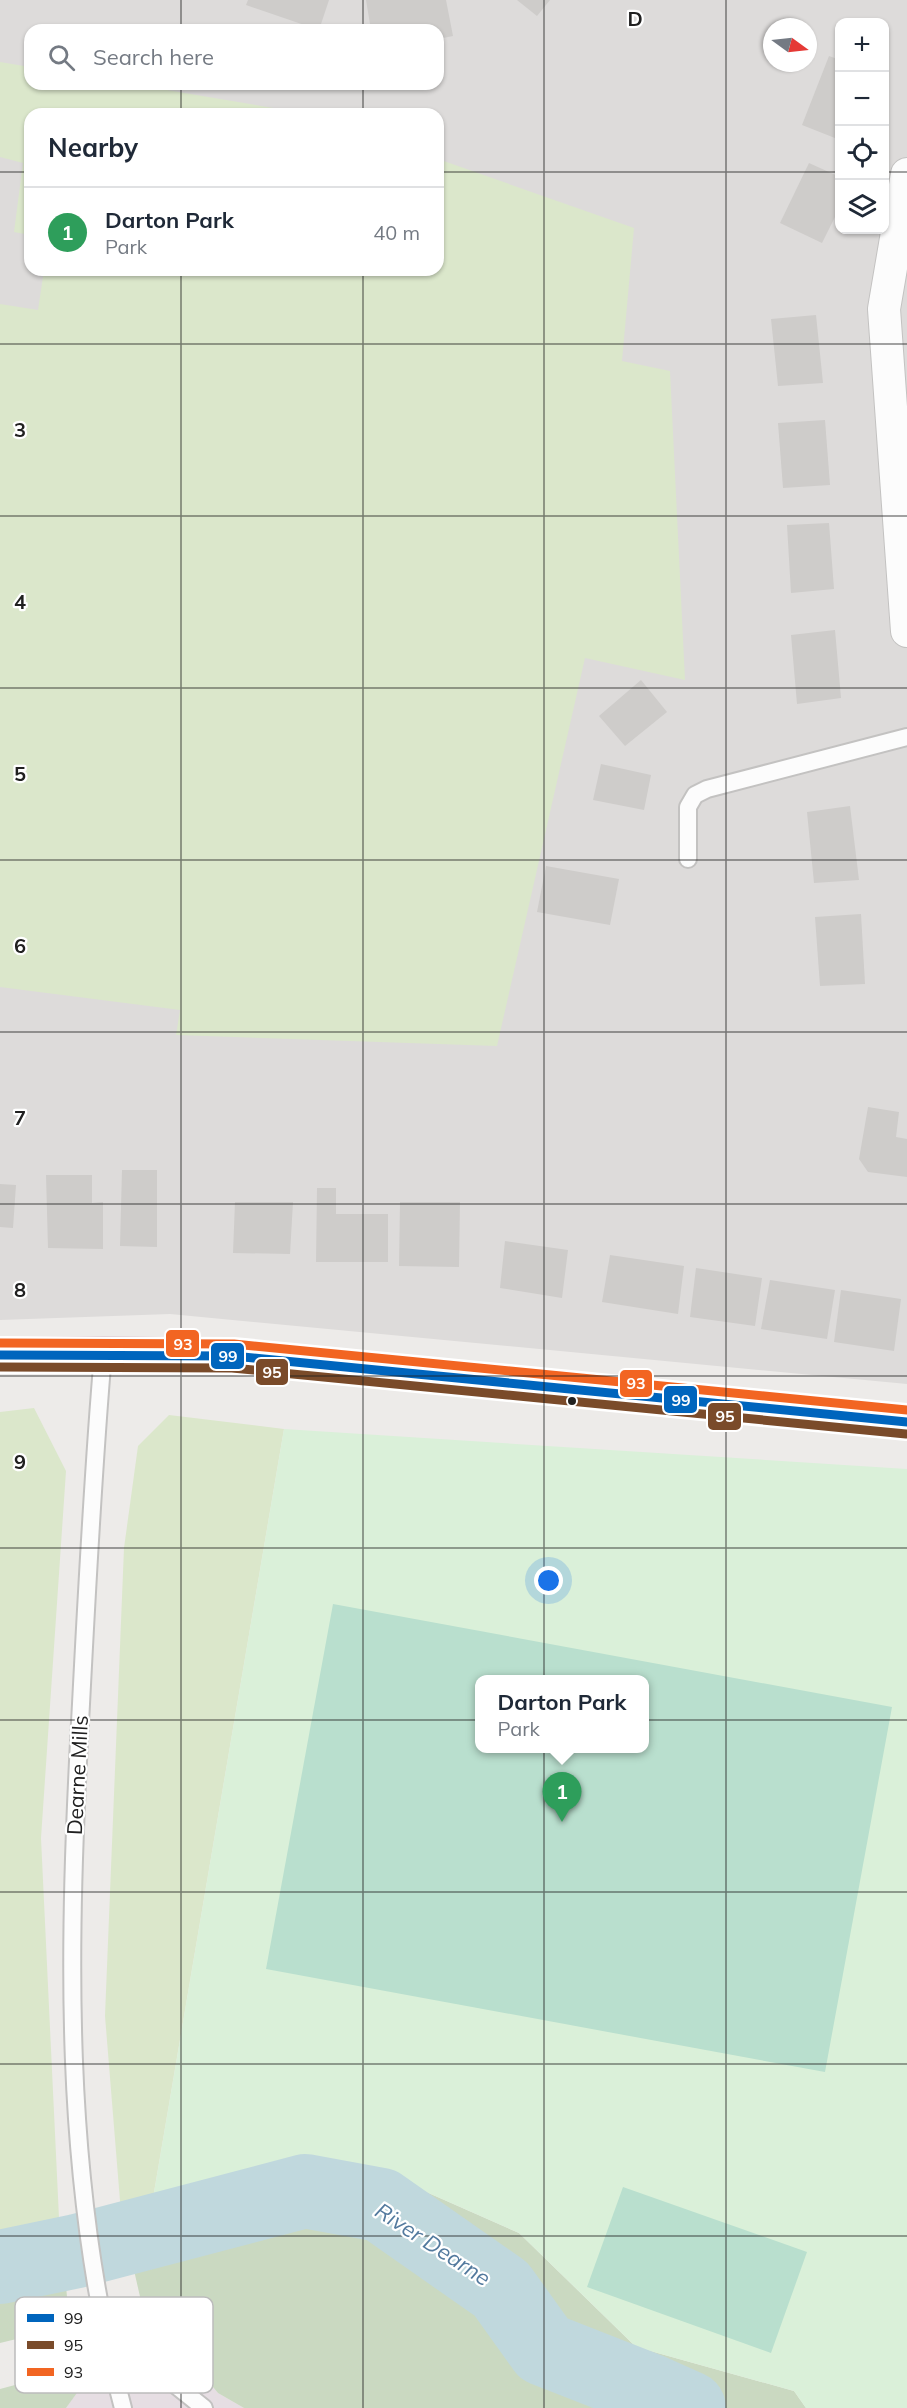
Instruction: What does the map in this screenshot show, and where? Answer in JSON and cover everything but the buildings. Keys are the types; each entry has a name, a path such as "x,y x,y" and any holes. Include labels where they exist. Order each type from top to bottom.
{"highway":[{"path":"0,1355 103,1354 244,1357 907,1422"}],"street":[{"path":"907,174 895,314 907,631"}],"lane":[{"path":"688,859 688,807 695,795 707,789 907,737"},
{"name":"Dearne Mills","path":"97,2297 82,2196 72,2054 74,1818 103,1354"},
{"name":"Dearne Mills","path":"119,2393 123,2408"},
{"path":"185,2393 204,2408"}],"shaded area":[{"path":"0,0 907,0 907,1384 170,1314 0,1320"},
{"path":"213,2387 218,2393 244,2408 66,2408 77,2393 213,2393"}],"green space":[{"path":"0,62 24,66 24,90 167,90 273,108 24,108 24,234 14,232 23,163 0,157"},
{"path":"444,161 634,228 622,361 670,371 685,680 585,658 497,1046 176,1035 180,1010 0,987 0,304 38,310 43,276 444,276"},
{"path":"34,1408 66,1471 41,1838 59,2218 0,2232 0,1412"},
{"path":"169,1415 284,1429 151,2210 121,2213 105,2016 124,1548 138,1446"},
{"path":"284,1429 907,1469 907,2408 806,2408 794,2391 636,2347 519,2233 390,2176 233,2180 151,2210"},
{"path":"333,1604 892,1707 825,2072 266,1969"},
{"path":"390,2176 519,2233 636,2347 794,2391 806,2408 244,2408 218,2393 213,2387 213,2297 140,2297 121,2213 151,2210 233,2180"},
{"path":"623,2187 807,2252 771,2353 587,2287"},
{"path":"59,2218 67,2297 15,2297 15,2339 0,2343 0,2232"},
{"path":"15,2385 15,2393 77,2393 66,2408 0,2408 0,2389"}],"waterway":[{"name":"River Dearne","path":"0,2267 77,2251 305,2191 381,2205 501,2289 544,2349 689,2408"}],"transit line":[{"name":"93","path":"0,1343 234,1344 907,1410"},
{"name":"99","path":"0,1355 233,1356 907,1422"},
{"name":"95","path":"0,1367 232,1368 906,1434"}],"place":[{"name":"Darton Park","path":"562,1822"}]}
